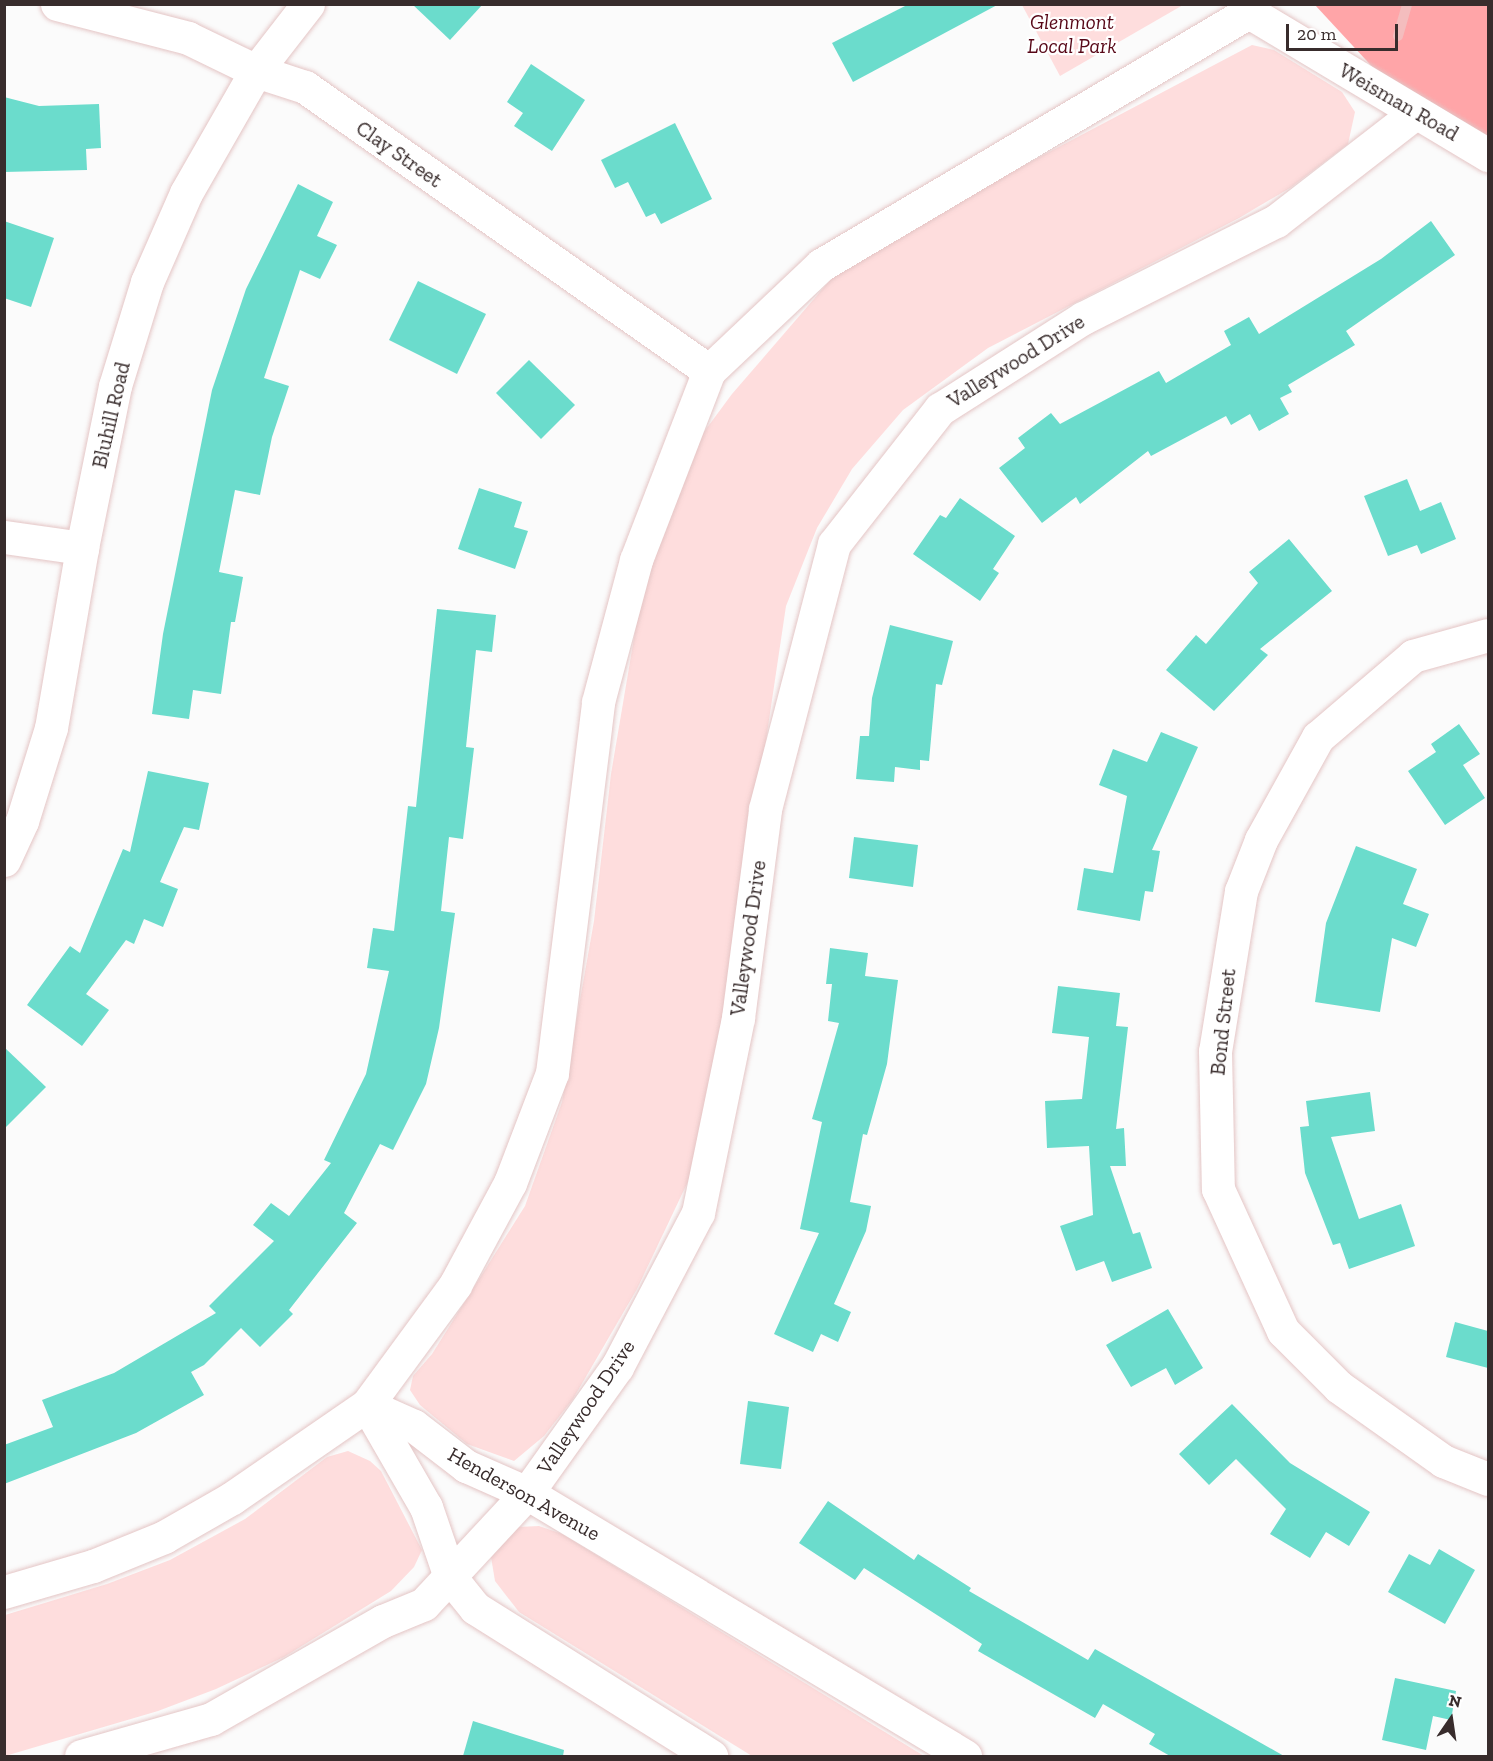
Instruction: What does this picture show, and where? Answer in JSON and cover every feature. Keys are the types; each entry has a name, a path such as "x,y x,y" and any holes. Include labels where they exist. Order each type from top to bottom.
{"street":[{"name":"Clay Street","path":"57,4 188,38 256,71 305,87 709,371"},
{"name":"Bluhill Road","path":"4,860 22,821 51,728 82,548 115,386 147,282 186,193 256,71 308,4"},
{"name":"Weisman Road","path":"709,371 821,266 1249,12 1415,114 1488,155"},
{"name":"Valleywood Drive","path":"81,1756 211,1719 383,1621 424,1604 528,1492 617,1367 698,1214 738,1018 765,809 834,544 940,410 1083,318 1276,222 1415,114"},
{"path":"4,1592 93,1566 164,1537 232,1498 367,1404 455,1285 510,1184 552,1073 598,702 636,560 709,371"},
{"path":"4,537 82,548"},
{"name":"Bond Street","path":"1488,635 1413,656 1318,737 1261,840 1241,891 1215,1051 1218,1190 1283,1331 1339,1388 1443,1461 1488,1479"},
{"path":"367,1404 426,1507 450,1576 475,1608 711,1756"},
{"name":"Henderson Avenue","path":"367,1404 414,1426 466,1466 528,1492 964,1756"}],"green space":[{"name":"Glenmont Local Park","path":"1022,5 1183,5 1060,76"},
{"path":"1252,45 1274,50 1342,92 1355,112 1348,144 1290,188 1239,218 988,348 903,410 852,469 817,528 786,606 725,1015 692,1173 637,1289 573,1399 544,1436 514,1461 467,1444 420,1405 410,1390 413,1376 432,1354 525,1206 562,1102 594,921 611,774 644,579 695,444 732,394 832,278 1000,178"},
{"path":"348,1451 370,1461 381,1471 422,1550 414,1567 391,1591 284,1657 216,1689 158,1711 5,1756 5,1615 107,1584 170,1560 245,1519 327,1457"},
{"path":"539,1526 562,1534 924,1756 752,1756 519,1612 495,1581 491,1557 518,1527"}],"shaded area":[{"path":"1315,5 1488,5 1488,155 1415,113"}],"building":[{"path":"412,4 483,4 450,40"},
{"path":"909,4 999,4 853,82 832,43"},
{"path":"531,64 585,100 552,151 514,126 523,113 507,102"},
{"path":"4,97 39,106 99,104 101,148 86,149 87,170 4,172"},
{"path":"675,123 712,199 661,224 655,213 646,217 628,182 615,188 601,160"},
{"path":"298,184 333,202 317,236 337,245 320,279 300,270 264,378 289,386 272,437 260,495 235,490 219,572 243,577 235,622 231,622 221,694 193,690 189,719 152,714 163,634 212,390 246,289"},
{"path":"4,221 54,238 31,307 4,298"},
{"path":"1431,221 1455,255 1346,331 1355,345 1288,385 1292,392 1280,398 1289,414 1259,431 1250,414 1231,425 1226,416 1151,456 1148,451 1080,504 1076,497 1042,523 999,468 1025,448 1018,438 1051,413 1060,424 1159,371 1166,383 1231,345 1224,331 1249,317 1259,334 1381,259"},
{"path":"418,281 486,314 457,374 389,340"},
{"path":"529,360 575,405 541,439 496,393"},
{"path":"1407,479 1420,511 1441,502 1456,539 1421,554 1417,545 1388,556 1364,496"},
{"path":"479,488 522,502 514,527 528,531 515,569 458,549"},
{"path":"960,498 1015,536 993,569 999,573 980,601 913,554 940,515 946,518"},
{"path":"1289,539 1332,591 1260,649 1268,655 1214,711 1166,670 1196,635 1206,644 1258,583 1249,572"},
{"path":"437,609 496,615 492,652 476,650 466,747 474,748 463,839 449,837 441,911 455,913 439,1028 426,1084 393,1150 380,1144 344,1213 357,1223 289,1310 293,1314 260,1347 241,1328 204,1365 191,1372 204,1395 136,1433 4,1484 4,1445 53,1427 42,1400 114,1373 216,1313 209,1306 274,1241 253,1225 271,1203 289,1216 331,1163 324,1160 366,1074 389,971 367,968 373,928 394,931 408,806 416,807"},
{"path":"890,625 953,641 942,685 936,684 929,761 920,760 920,770 895,767 894,782 856,779 860,736 869,736 872,698"},
{"path":"1459,724 1480,754 1463,765 1485,798 1445,825 1408,771 1436,752 1431,744"},
{"path":"1161,732 1198,747 1152,850 1160,851 1153,892 1145,891 1140,921 1077,910 1084,868 1113,873 1127,796 1099,785 1113,749 1147,762"},
{"path":"148,771 209,783 199,830 184,827 160,882 178,889 163,927 144,919 134,944 126,940 86,994 109,1010 82,1046 27,1005 70,946 80,953 123,849 130,852"},
{"path":"854,837 918,845 913,887 849,878"},
{"path":"1356,846 1417,869 1403,904 1429,914 1416,947 1392,938 1380,1012 1315,1002 1326,923"},
{"path":"830,948 868,953 865,976 898,980 887,1064 867,1135 863,1134 850,1202 871,1206 866,1231 834,1304 851,1312 838,1342 821,1334 813,1352 774,1334 819,1233 800,1229 822,1122 812,1119 839,1023 828,1021 832,984 826,984"},
{"path":"1058,986 1120,993 1116,1026 1128,1027 1116,1129 1124,1128 1126,1166 1110,1166 1133,1234 1140,1232 1152,1268 1112,1282 1104,1261 1076,1271 1060,1226 1093,1215 1089,1146 1047,1148 1045,1101 1082,1099 1089,1037 1052,1033"},
{"path":"4,1047 46,1087 4,1129"},
{"path":"1370,1092 1375,1131 1331,1137 1359,1219 1401,1204 1415,1246 1349,1269 1340,1243 1333,1245 1305,1173 1300,1127 1309,1126 1306,1101"},
{"path":"1168,1309 1203,1368 1175,1385 1166,1368 1131,1387 1106,1345"},
{"path":"1455,1322 1488,1331 1488,1368 1446,1357"},
{"path":"748,1401 789,1407 781,1469 740,1464"},
{"path":"1232,1404 1290,1463 1370,1512 1349,1546 1326,1532 1310,1558 1270,1534 1286,1509 1236,1459 1209,1485 1179,1454"},
{"path":"828,1501 914,1560 918,1554 971,1588 969,1591 1088,1660 1095,1649 1284,1756 1170,1756 1149,1744 1155,1734 1103,1704 1095,1718 978,1651 982,1644 864,1568 855,1580 799,1543"},
{"path":"1439,1549 1475,1570 1445,1624 1388,1592 1409,1554 1430,1565"},
{"path":"1395,1678 1456,1691 1451,1720 1433,1716 1426,1750 1382,1740"},
{"path":"473,1721 564,1750 563,1756 463,1756"}],"waterway":[{"path":"1398,36 1407,4"}]}
